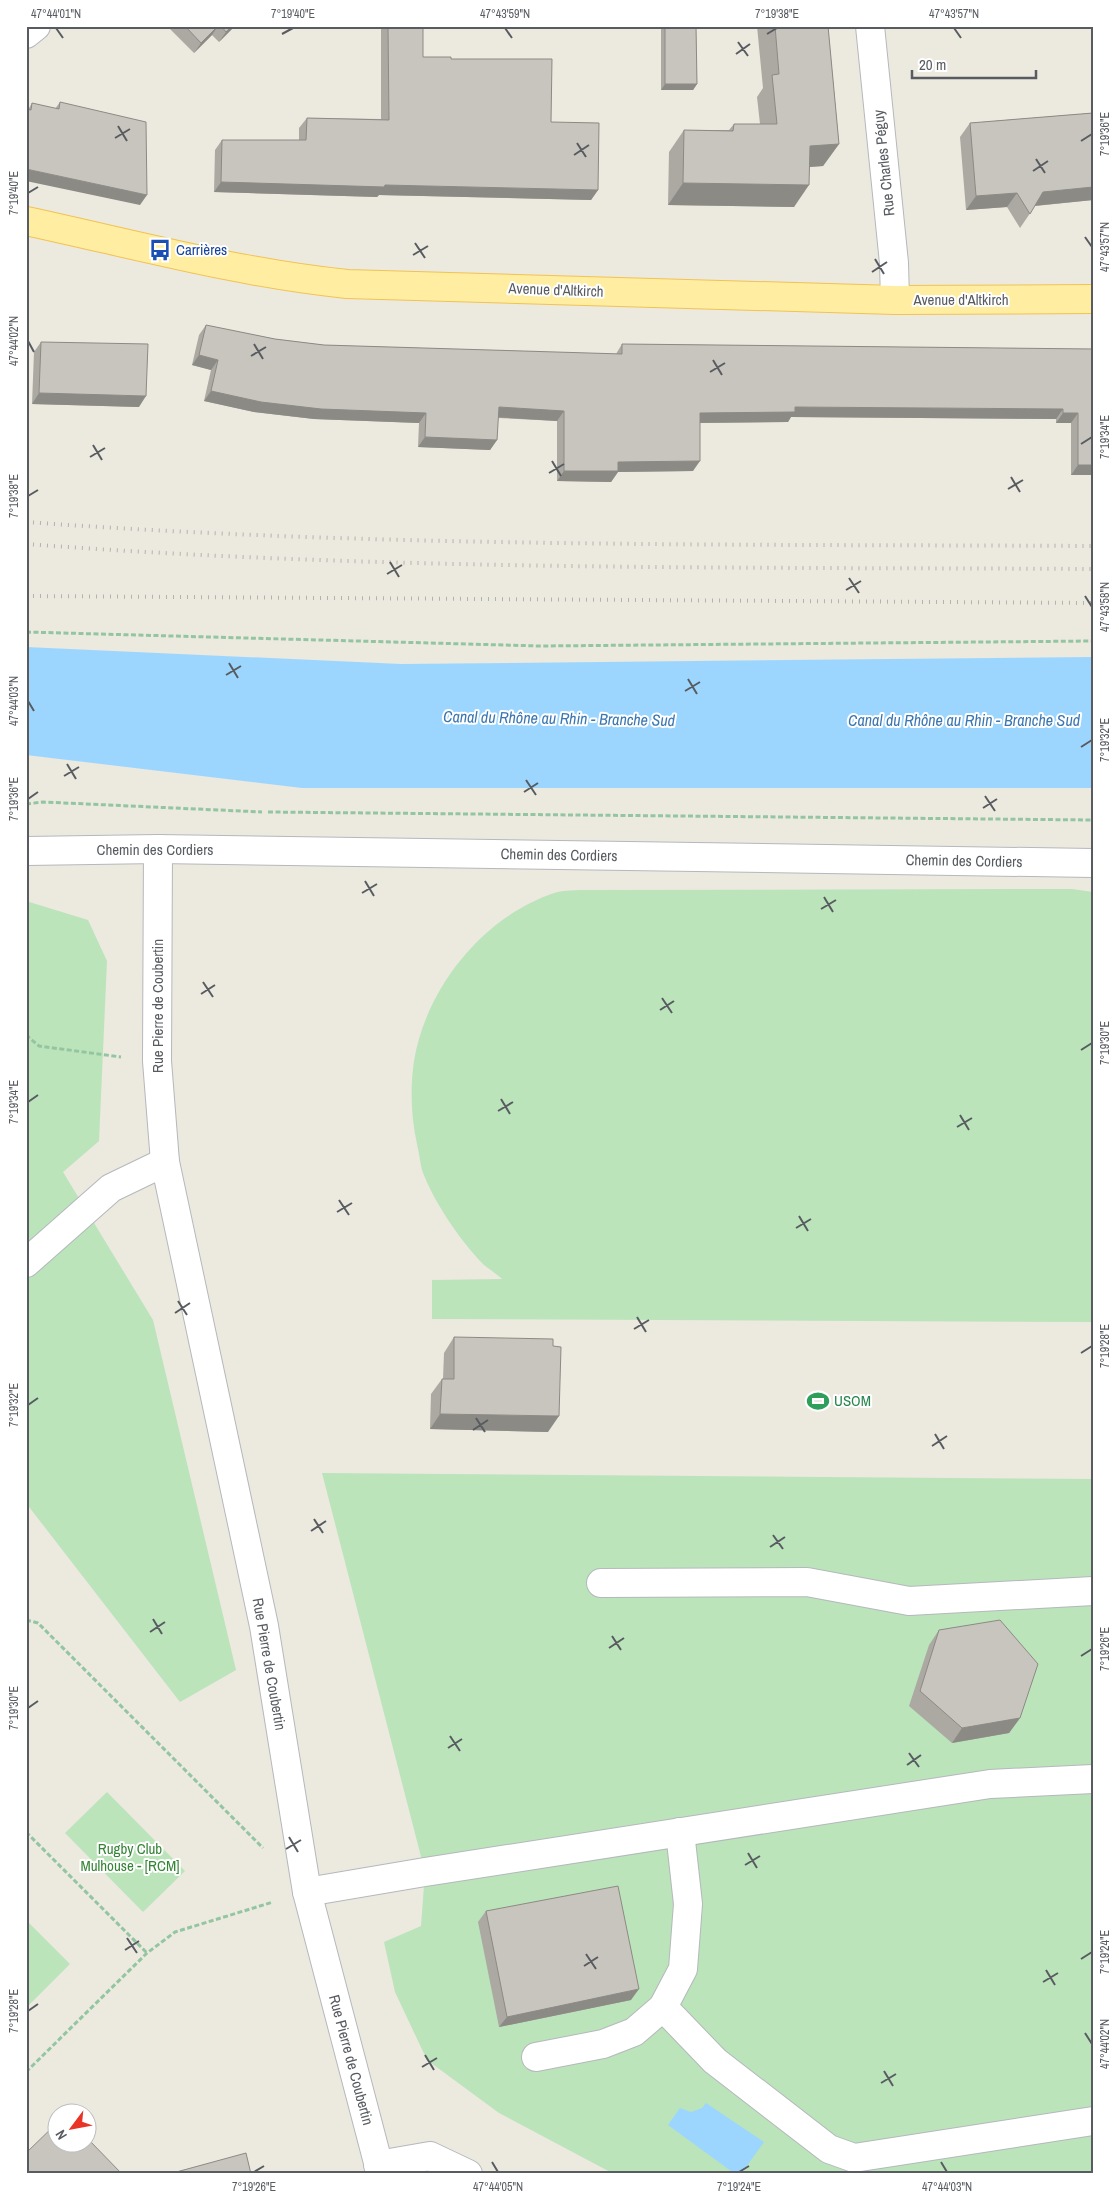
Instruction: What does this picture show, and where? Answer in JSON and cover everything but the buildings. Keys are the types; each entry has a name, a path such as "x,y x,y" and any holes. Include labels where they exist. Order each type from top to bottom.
{"main road":[{"name":"Avenue d'Altkirch","path":"26,221 230,266 347,284 896,300 1093,299"}],"street":[{"path":"26,34 36,26"},
{"name":"Rue Charles Péguy","path":"870,26 896,300"},
{"name":"Chemin des Cordiers","path":"26,851 158,849 1093,863"},
{"name":"Rue Pierre de Coubertin","path":"158,849 157,1061 165,1162 264,1626 307,1892 379,2169 430,2156 468,2174"},
{"path":"26,1263 111,1188 165,1162"},
{"path":"601,1583 807,1582 909,1601 1093,1591"},
{"path":"307,1892 990,1784 1093,1779"},
{"path":"536,2057 603,2044 634,2032 663,2007 684,1969 688,1904 680,1832"},
{"path":"663,2007 715,2061 829,2149 854,2158 1093,2122"}],"path":[{"path":"26,632 540,646 1093,641"},
{"path":"26,804 43,802 263,812 1093,820"},
{"path":"26,1035 39,1046 157,1061"},
{"path":"26,1620 38,1623 266,1851"},
{"path":"26,1832 147,1953"},
{"path":"26,2072 147,1953 175,1932 307,1892"}],"green space":[{"path":"1072,889 1093,892 1093,1322 432,1319 432,1280 502,1279 475,1256 457,1233 440,1208 422,1170 412,1113 414,1061 431,1007 445,982 482,937 504,919 528,904 554,893 571,890"},
{"path":"26,901 88,920 107,961 99,1141 63,1172 153,1320 236,1670 180,1702 26,1503"},
{"path":"322,1473 1093,1479 1093,2174 614,2174 499,2113 427,2060 395,1992 384,1942 421,1926 425,1872"},
{"name":"Rugby Club Mulhouse - [RCM]","path":"107,1792 185,1871 143,1912 65,1833"},
{"path":"26,1920 70,1964 26,2008"}],"water":[{"name":"Canal du Rhône au Rhin - Branche Sud","path":"26,647 401,664 1093,657 1093,788 302,788 26,755"},
{"path":"706,2103 764,2142 741,2174 735,2174 668,2125 680,2108 691,2112 702,2108"}],"railway":[{"path":"26,522 292,536 559,543 1093,546"},
{"path":"26,544 159,553 426,563 559,566 1093,569"},
{"path":"26,596 1093,603"}],"place":[{"name":"Carrières","path":"160,250"},
{"name":"USOM","path":"818,1401"}]}
